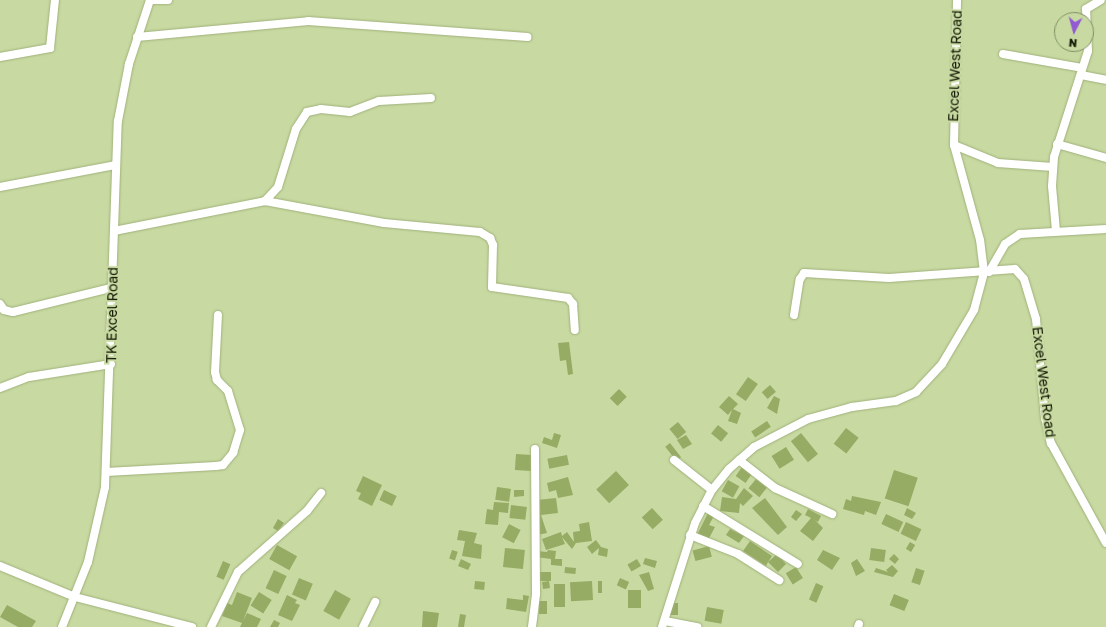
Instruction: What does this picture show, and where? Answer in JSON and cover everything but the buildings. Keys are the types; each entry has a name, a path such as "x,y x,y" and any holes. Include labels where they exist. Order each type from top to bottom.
{"street":[{"path":"0,57 50,48 55,0"},
{"path":"150,0 168,0"},
{"name":"TK Excel Road","path":"62,627 75,597 99,519 106,472 111,364 115,165 122,95 137,37 150,0"},
{"name":"Excel West Road","path":"664,624 690,535 703,506 712,490 739,460 754,447 808,419 859,405 896,401 916,392 942,364 965,329 987,272 980,240 954,145 957,0"},
{"path":"1056,231 1053,168 1057,144 1089,46 1086,9 1101,0"},
{"path":"137,37 308,21 527,37"},
{"path":"1003,54 1081,71 1106,80"},
{"path":"265,201 278,187 296,129 307,112 321,109 344,113 379,101 431,98"},
{"path":"1057,144 1106,158"},
{"path":"954,145 998,164 1053,168"},
{"path":"0,187 115,165"},
{"path":"114,231 265,201 384,223 480,232 490,238 493,245 492,287 568,298 573,304 575,330"},
{"path":"794,314 800,279 804,273 889,278 962,271 987,272 1005,244 1016,235 1056,231 1106,229"},
{"name":"Excel West Road","path":"987,272 1012,268 1024,280 1038,328 1048,432 1062,466 1106,543"},
{"path":"0,304 4,310 13,312 112,288"},
{"path":"106,472 223,465 233,453 240,430 228,391 217,380 214,372 218,315"},
{"path":"0,388 29,377 111,364"},
{"path":"532,627 536,593 534,449"},
{"path":"674,460 712,490"},
{"path":"739,460 775,488 832,514"},
{"path":"212,627 238,572 307,511 321,493"},
{"path":"703,506 798,564"},
{"path":"690,535 738,554 779,580"},
{"path":"0,566 75,597 161,624 192,627"},
{"path":"363,627 376,602"},
{"path":"664,624 697,627"}]}
